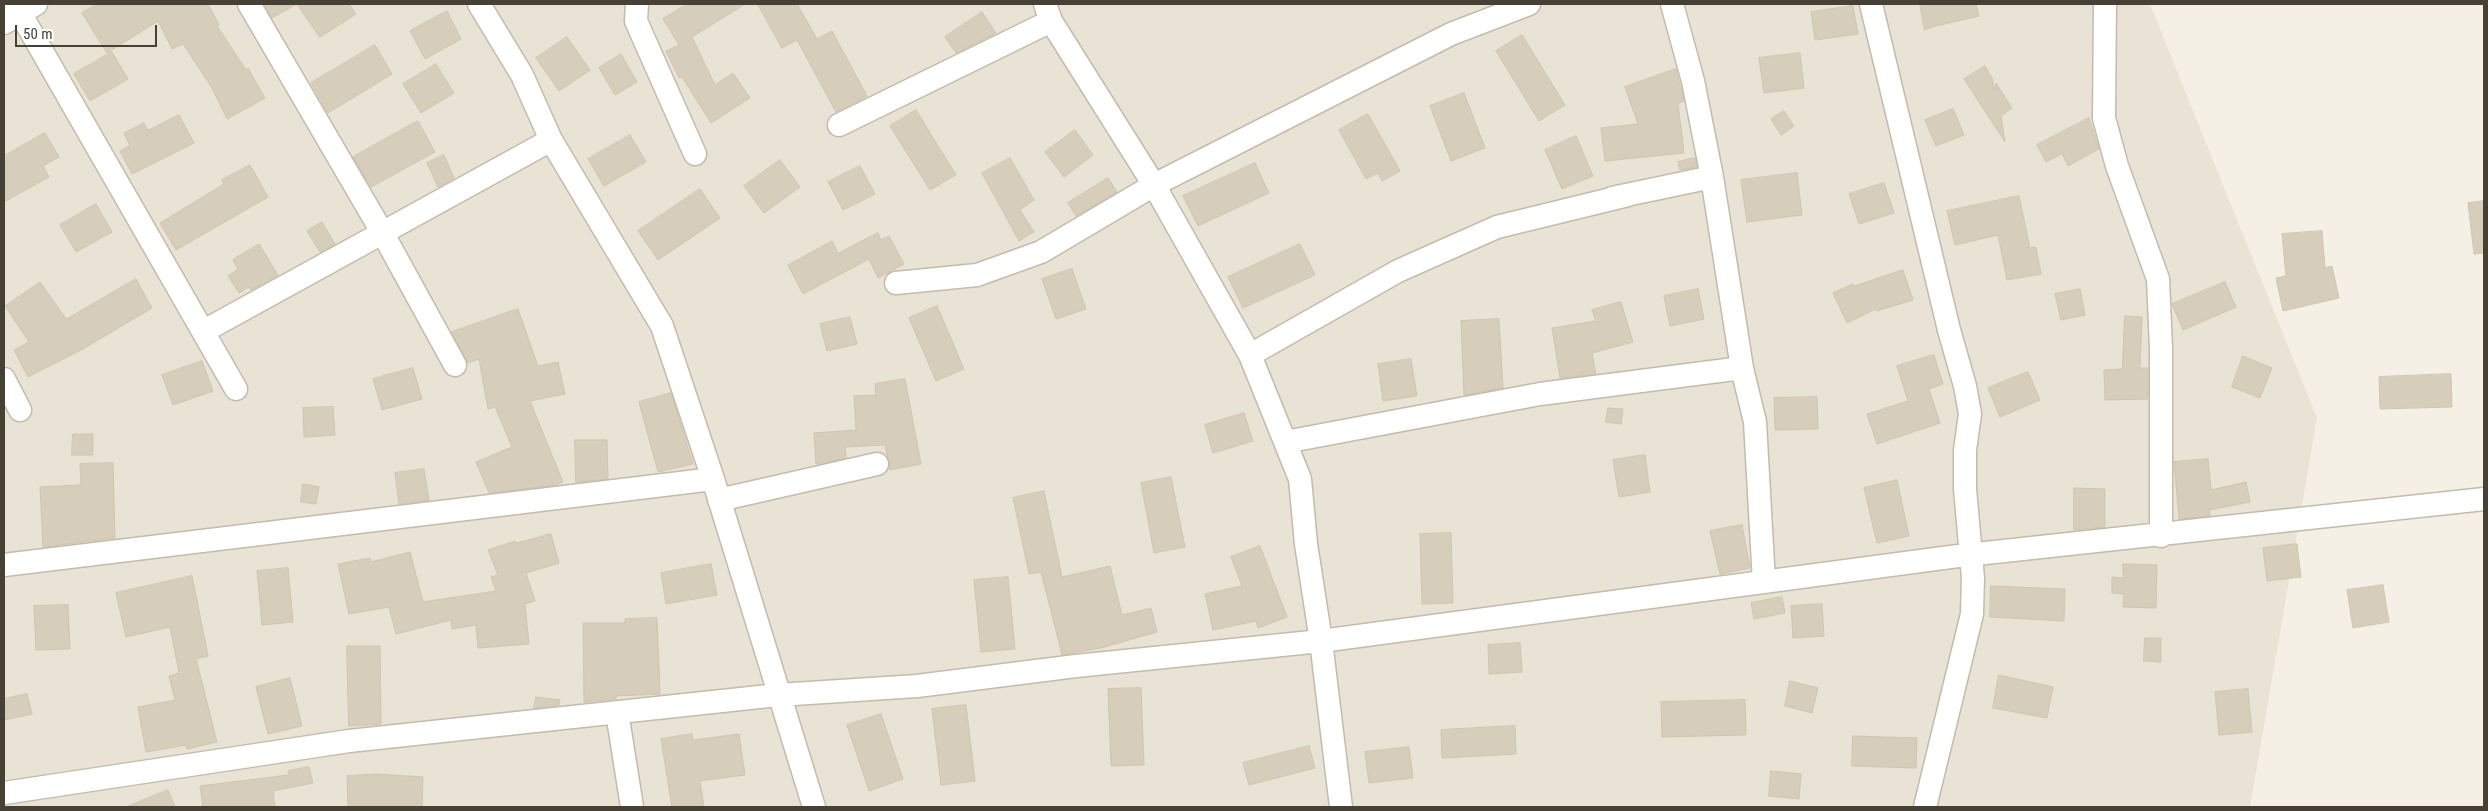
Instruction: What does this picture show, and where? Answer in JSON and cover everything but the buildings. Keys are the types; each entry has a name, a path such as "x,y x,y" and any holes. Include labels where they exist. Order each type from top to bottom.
{"street":[{"path":"249,4 382,232 455,365"},
{"path":"479,4 522,75 550,140 662,326 716,490 814,807"},
{"path":"637,4 636,21 695,154"},
{"path":"896,282 977,275 1041,252 1154,185 1451,34 1529,4"},
{"path":"1672,4 1693,81 1712,177 1742,368 1755,422 1764,582"},
{"path":"1871,4 1949,330 1965,386 1970,414 1966,450 1965,489 1973,578 1972,614 1925,807"},
{"path":"2105,4 2104,118 2117,166 2158,279 2161,348 2161,536"},
{"path":"19,11 236,389"},
{"path":"839,124 1048,13 1154,185 1250,355 1300,479 1306,544 1321,641 1340,807"},
{"path":"204,331 550,140"},
{"path":"1544,212 1712,177"},
{"path":"1250,355 1398,270 1497,227 1628,195"},
{"path":"1285,442 1540,394 1742,368"},
{"path":"4,379 20,410"},
{"path":"4,565 716,490 877,464"},
{"path":"4,793 349,741 778,695 917,686 1076,666 1321,641 1971,556 2484,499"},
{"path":"617,712 632,807"}],"shaded area":[{"path":"4,4 2150,4 2317,418 2250,807 4,807"}]}
